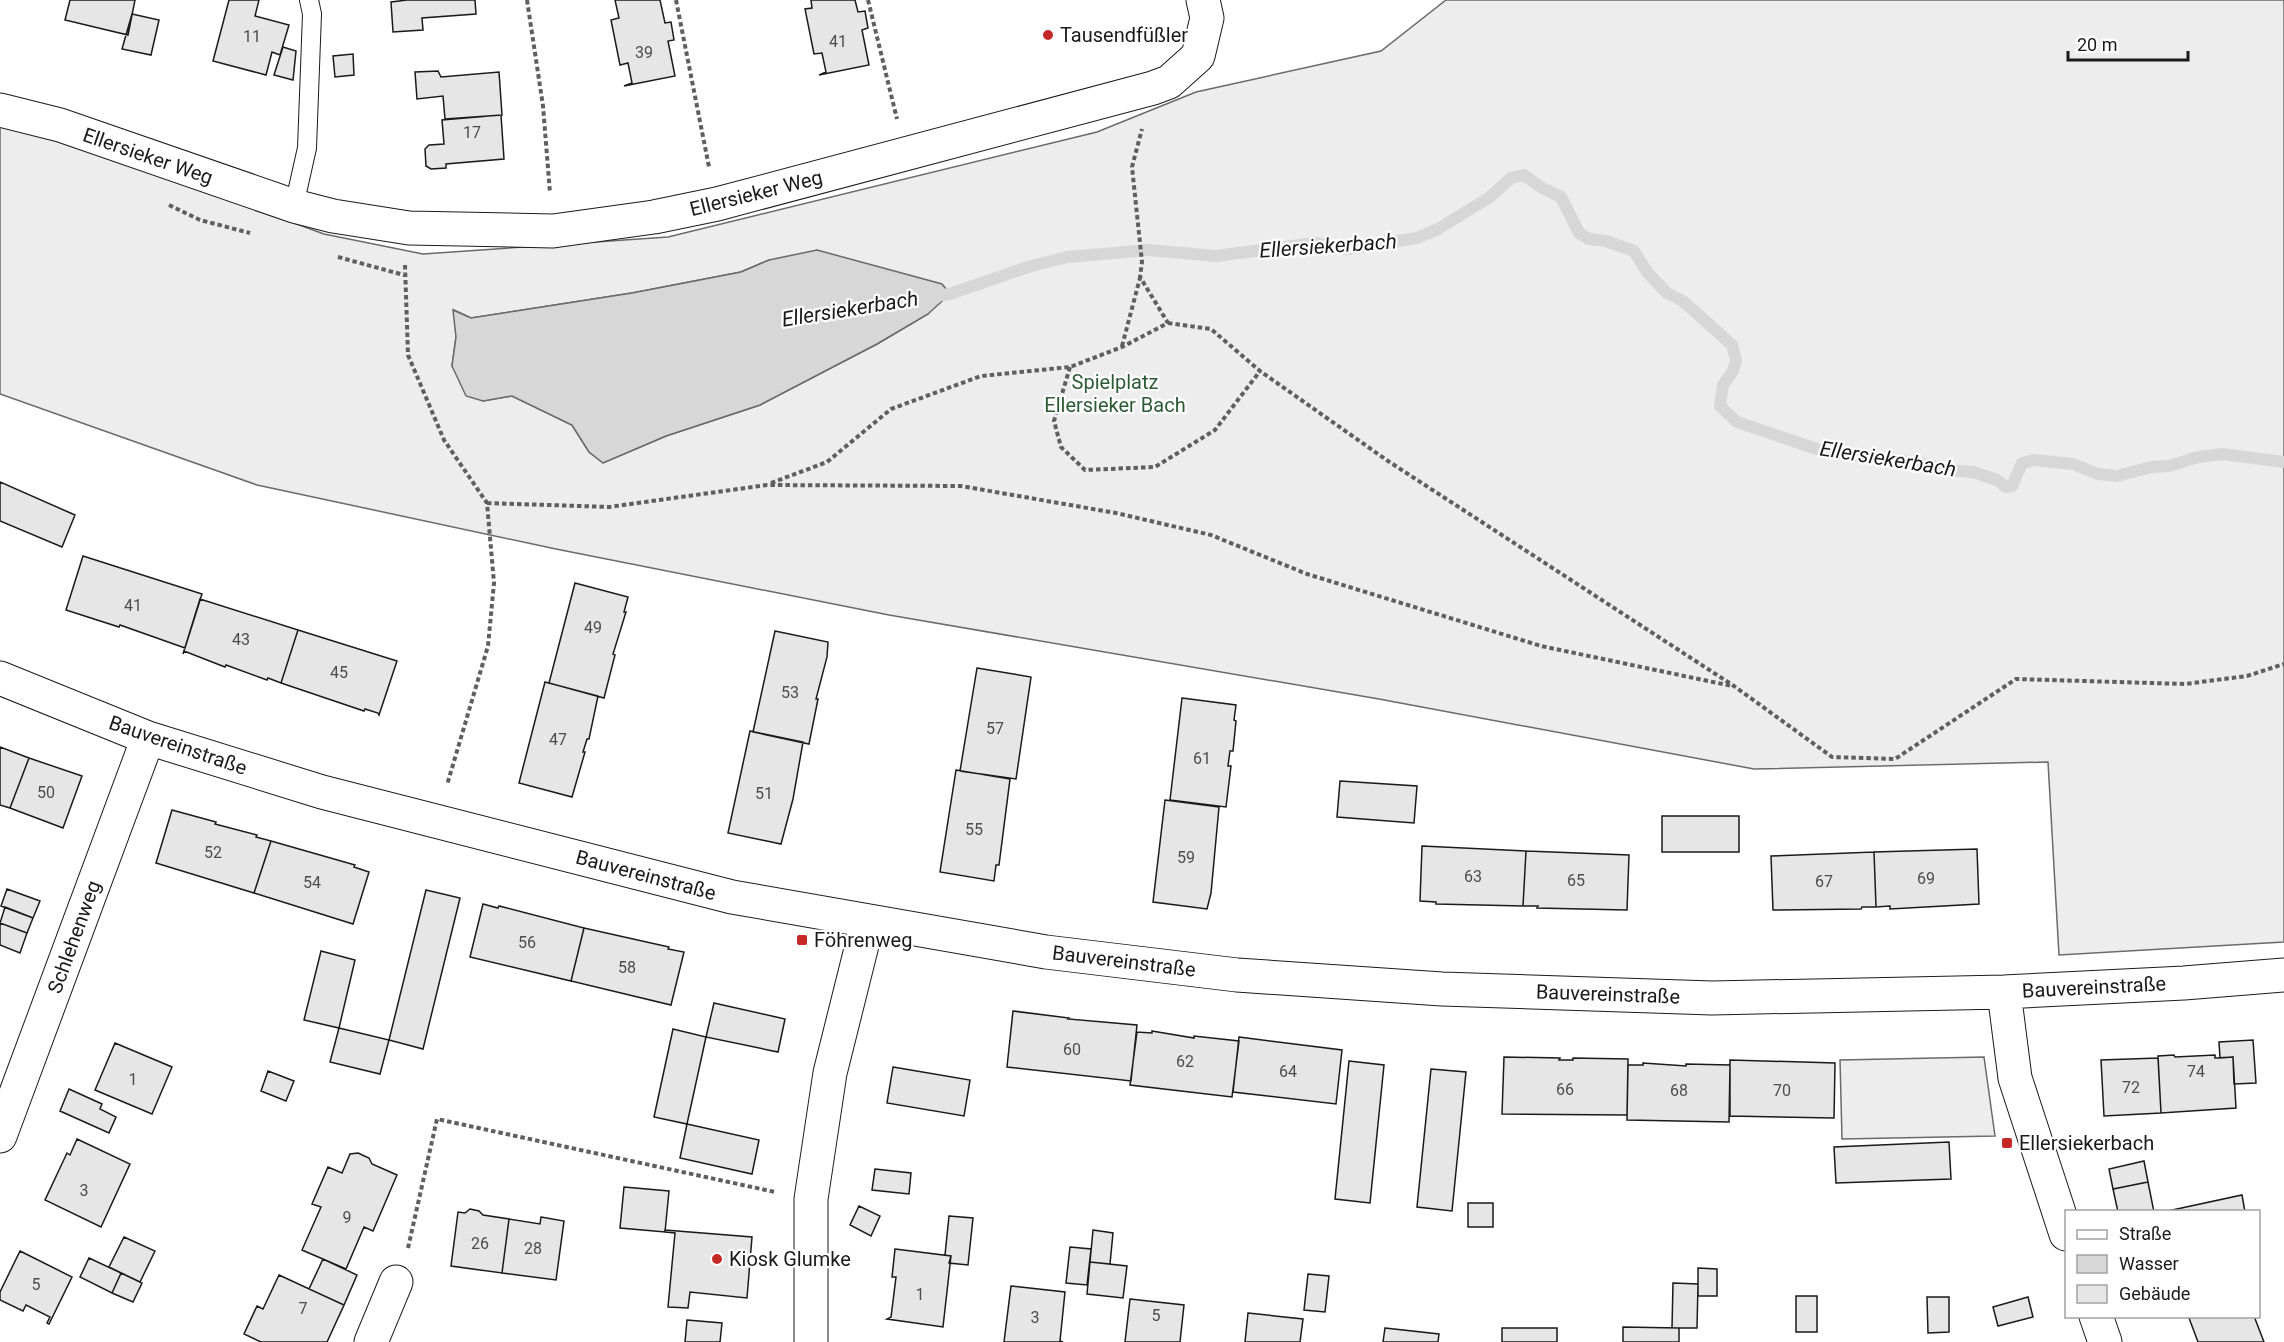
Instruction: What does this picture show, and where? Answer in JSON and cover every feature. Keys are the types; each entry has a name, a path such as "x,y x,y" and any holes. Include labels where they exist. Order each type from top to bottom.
{"street":[{"name":"Ellersieker Weg","path":"0,111 60,125 294,206 333,216 409,228 553,231 654,217 717,204 1153,88 1169,82 1198,56 1207,18 1203,0"},
{"name":"Bauvereinstraße","path":"0,678 148,738 322,792 732,897 1046,952 1237,975 1442,988 1712,998 2004,992 2184,983 2284,975"},
{"name":"Schlehenweg","path":"0,1136 148,738"},
{"path":"812,1342 811,1199 830,1073 868,921"},
{"path":"2004,992 2015,1078 2065,1228"},
{"path":"372,1342 396,1282"},
{"path":"2096,1318 2105,1342"}],"lane":[{"path":"294,206 307,148 312,14 309,0"}],"path":[{"path":"527,0 543,106 553,231"},
{"path":"676,0 717,204"},
{"path":"868,0 906,155"},
{"path":"1122,347 1142,262 1132,167"},
{"path":"404,275 408,355 444,440 487,503 494,583 488,646 437,820"},
{"path":"1140,277 1168,323"},
{"path":"767,485 827,462 891,409 981,376 1070,367 1122,347 1168,323 1211,329 1260,371 1388,461 1734,686 1832,757 1896,759 2016,679 2185,684 2247,676 2284,664"},
{"path":"1070,367 1054,421 1061,447 1085,470 1155,467 1215,430 1260,371"},
{"path":"487,503 609,507 767,485 961,486 1116,513 1211,535 1307,574 1541,646 1734,686"},
{"path":"396,1282 409,1246 437,1119 811,1199"}],"shaded area":[{"path":"1446,0 2284,0 2284,942 2059,955 2048,762 1754,769 1379,699 889,615 556,549 257,485 0,394 0,126 88,148 324,234 423,254 668,237 1097,132 1196,92 1381,51","holes":["769,260 928,314 877,344 760,405 666,436 603,463 589,452 572,425 512,396 483,401 452,366 456,337 454,310 471,318 632,293 741,272"]},
{"path":"1984,1057 1995,1136 1842,1139 1840,1060"}],"water":[{"path":"817,250 942,284 950,294 928,314 877,344 760,405 666,436 603,463 589,452 572,425 512,396 483,401 466,396 452,366 456,337 453,310 471,318 632,293 741,272 769,260"}],"building":[{"path":"70,0 135,0 128,35 65,20"},
{"path":"229,0 259,0 255,16 289,25 280,55 272,52 266,75 213,61"},
{"path":"475,0 476,14 422,18 423,30 393,32 391,2"},
{"path":"615,0 660,0 665,23 671,22 674,40 668,41 675,76 624,86 632,83 628,63 620,65 611,20 619,18"},
{"path":"811,0 855,0 858,12 865,11 868,28 862,30 869,65 819,75 826,72 822,53 814,54 805,9 812,8"},
{"path":"132,14 159,20 151,55 122,49"},
{"path":"283,47 296,51 293,80 274,75"},
{"path":"353,54 354,75 335,77 333,56"},
{"path":"438,71 441,77 499,72 502,115 445,119 443,96 417,99 415,72"},
{"path":"501,115 504,159 446,164 446,168 431,169 426,166 425,149 429,145 444,144 442,120"},
{"path":"0,482 75,515 62,547 0,521"},
{"path":"83,556 202,594 185,648 120,625 119,627 66,610"},
{"path":"575,583 628,597 604,698 549,683"},
{"path":"200,599 298,630 281,683 226,665 225,667 184,651 183,654"},
{"path":"298,630 397,661 379,715 281,683"},
{"path":"775,631 828,642 809,744 753,732"},
{"path":"977,668 1031,677 1016,779 960,771"},
{"path":"545,682 598,696 589,739 587,739 583,752 585,752 572,797 519,783"},
{"path":"1182,698 1236,705 1233,751 1230,751 1228,766 1231,766 1226,807 1170,800"},
{"path":"750,731 803,742 793,799 781,844 728,833"},
{"path":"0,747 29,758 10,808 0,805"},
{"path":"29,758 82,776 63,828 10,808"},
{"path":"956,770 1010,779 999,865 996,865 994,881 940,872"},
{"path":"1340,781 1417,786 1414,823 1337,817"},
{"path":"1165,800 1219,807 1211,893 1207,909 1153,902"},
{"path":"172,810 271,841 254,893 156,863"},
{"path":"1662,816 1739,816 1739,852 1662,852"},
{"path":"271,841 355,865 354,867 369,872 353,924 254,893"},
{"path":"1422,846 1526,851 1523,906 1436,904 1436,902 1420,901"},
{"path":"1977,849 1979,904 1890,909 1890,906 1876,907 1874,852"},
{"path":"1526,851 1629,855 1627,910 1523,906"},
{"path":"1874,852 1876,907 1773,910 1771,856"},
{"path":"7,889 40,901 33,918 1,906"},
{"path":"426,890 460,898 423,1049 389,1040"},
{"path":"483,904 584,928 571,981 470,957"},
{"path":"5,907 33,918 27,933 0,923"},
{"path":"0,923 27,933 20,953 0,945"},
{"path":"584,928 684,952 671,1005 571,981"},
{"path":"321,951 355,960 339,1028 304,1020"},
{"path":"714,1003 785,1019 778,1052 706,1037"},
{"path":"1013,1011 1137,1025 1131,1081 1007,1067"},
{"path":"339,1028 389,1040 380,1074 330,1062"},
{"path":"673,1029 706,1037 687,1124 654,1117"},
{"path":"1152,1031 1194,1038 1194,1036 1239,1041 1232,1097 1130,1085 1137,1032 1152,1033"},
{"path":"1239,1037 1342,1050 1336,1104 1233,1092"},
{"path":"2253,1040 2256,1083 2234,1084 2233,1057 2220,1058 2219,1042"},
{"path":"115,1043 172,1067 152,1114 95,1090"},
{"path":"2174,1055 2175,1057 2215,1055 2215,1058 2233,1057 2236,1108 2161,1113 2158,1056"},
{"path":"1504,1057 1560,1058 1559,1060 1628,1059 1627,1115 1502,1114"},
{"path":"2158,1058 2161,1113 2104,1116 2101,1060"},
{"path":"1730,1060 1835,1063 1834,1118 1730,1116"},
{"path":"1349,1061 1384,1065 1370,1203 1335,1199"},
{"path":"1643,1063 1686,1066 1686,1064 1730,1065 1729,1122 1627,1120 1628,1065 1643,1065"},
{"path":"893,1067 970,1080 964,1116 887,1103"},
{"path":"1431,1069 1466,1072 1452,1211 1417,1207"},
{"path":"268,1071 294,1081 286,1101 261,1091"},
{"path":"69,1089 102,1104 100,1109 116,1117 109,1133 60,1111"},
{"path":"687,1124 759,1140 752,1174 680,1158"},
{"path":"77,1139 130,1164 101,1227 45,1200 67,1153 70,1155"},
{"path":"1949,1142 1951,1179 1836,1183 1834,1147"},
{"path":"358,1153 369,1158 372,1164 397,1175 373,1231 364,1227 346,1269 302,1250 321,1207 312,1204 328,1167 342,1173 350,1154"},
{"path":"2144,1161 2148,1182 2113,1189 2109,1169"},
{"path":"875,1169 911,1173 909,1194 872,1190"},
{"path":"2148,1182 2154,1210 2118,1210 2113,1189"},
{"path":"624,1187 669,1191 665,1232 620,1228"},
{"path":"2242,1195 2245,1210 2172,1210"},
{"path":"1468,1203 1493,1203 1493,1227 1468,1227"},
{"path":"859,1206 880,1216 871,1236 850,1225"},
{"path":"470,1209 479,1211 483,1215 509,1219 502,1273 451,1266 458,1212 465,1213"},
{"path":"949,1216 973,1218 968,1265 949,1263 951,1256 945,1255"},
{"path":"541,1217 564,1221 556,1280 502,1273 509,1219 540,1224"},
{"path":"665,1230 752,1237 747,1298 690,1292 688,1308 668,1307 675,1233 665,1232"},
{"path":"1093,1230 1113,1233 1110,1264 1090,1262"},
{"path":"124,1237 155,1251 140,1282 109,1267"},
{"path":"1070,1247 1091,1249 1087,1285 1066,1283"},
{"path":"895,1249 951,1256 943,1327 887,1319 891,1317 896,1277 892,1277"},
{"path":"20,1251 72,1277 49,1324 47,1323 50,1317 26,1305 23,1311 0,1300 0,1292"},
{"path":"89,1258 121,1273 112,1293 80,1277"},
{"path":"323,1259 357,1275 344,1305 309,1289"},
{"path":"1090,1262 1127,1266 1123,1298 1087,1294"},
{"path":"1698,1268 1717,1269 1717,1296 1698,1296"},
{"path":"121,1273 142,1283 133,1302 112,1293"},
{"path":"1308,1274 1329,1276 1325,1312 1304,1310"},
{"path":"279,1275 344,1305 327,1342 261,1342 244,1334 257,1306 263,1309"},
{"path":"1673,1283 1698,1284 1697,1328 1672,1328"},
{"path":"1011,1286 1065,1292 1060,1341 1063,1342 1004,1342"},
{"path":"1796,1296 1817,1296 1817,1332 1796,1332"},
{"path":"1927,1297 1949,1297 1949,1332 1928,1333"},
{"path":"2028,1297 2033,1317 1998,1326 1993,1307"},
{"path":"1130,1299 1184,1305 1180,1342 1125,1342"},
{"path":"1248,1313 1303,1319 1300,1342 1245,1342"},
{"path":"2189,1318 2255,1318 2264,1342 2198,1342"},
{"path":"687,1320 722,1323 720,1342 685,1342"},
{"path":"1623,1327 1679,1328 1679,1342 1623,1342"},
{"path":"1385,1328 1439,1334 1438,1342 1383,1342"},
{"path":"1502,1328 1557,1328 1557,1342 1502,1342"}],"waterway":[{"name":"Ellersiekerbach","path":"935,296 950,294 1028,267 1067,257 1149,250 1216,256 1315,243 1347,249 1417,238 1438,229 1490,197 1511,178 1524,175 1542,188 1561,197 1579,233 1589,239 1606,241 1634,251 1647,272 1667,293 1683,301 1732,345 1736,360 1733,371 1723,385 1720,406 1737,422 1826,452 1973,472 1997,480 2006,487 2012,486 2022,463 2034,460 2073,464 2098,474 2117,476 2151,467 2169,466 2198,457 2223,454 2284,462"}],"place":[{"name":"Tausendfüßler","path":"1048,35"},
{"name":"Föhrenweg","path":"802,940"},
{"name":"Ellersiekerbach","path":"2007,1143"},
{"name":"Kiosk Glumke","path":"717,1259"}],"park label":[{"name":"Spielplatz Ellersieker Bach","path":"1115,394"}]}
